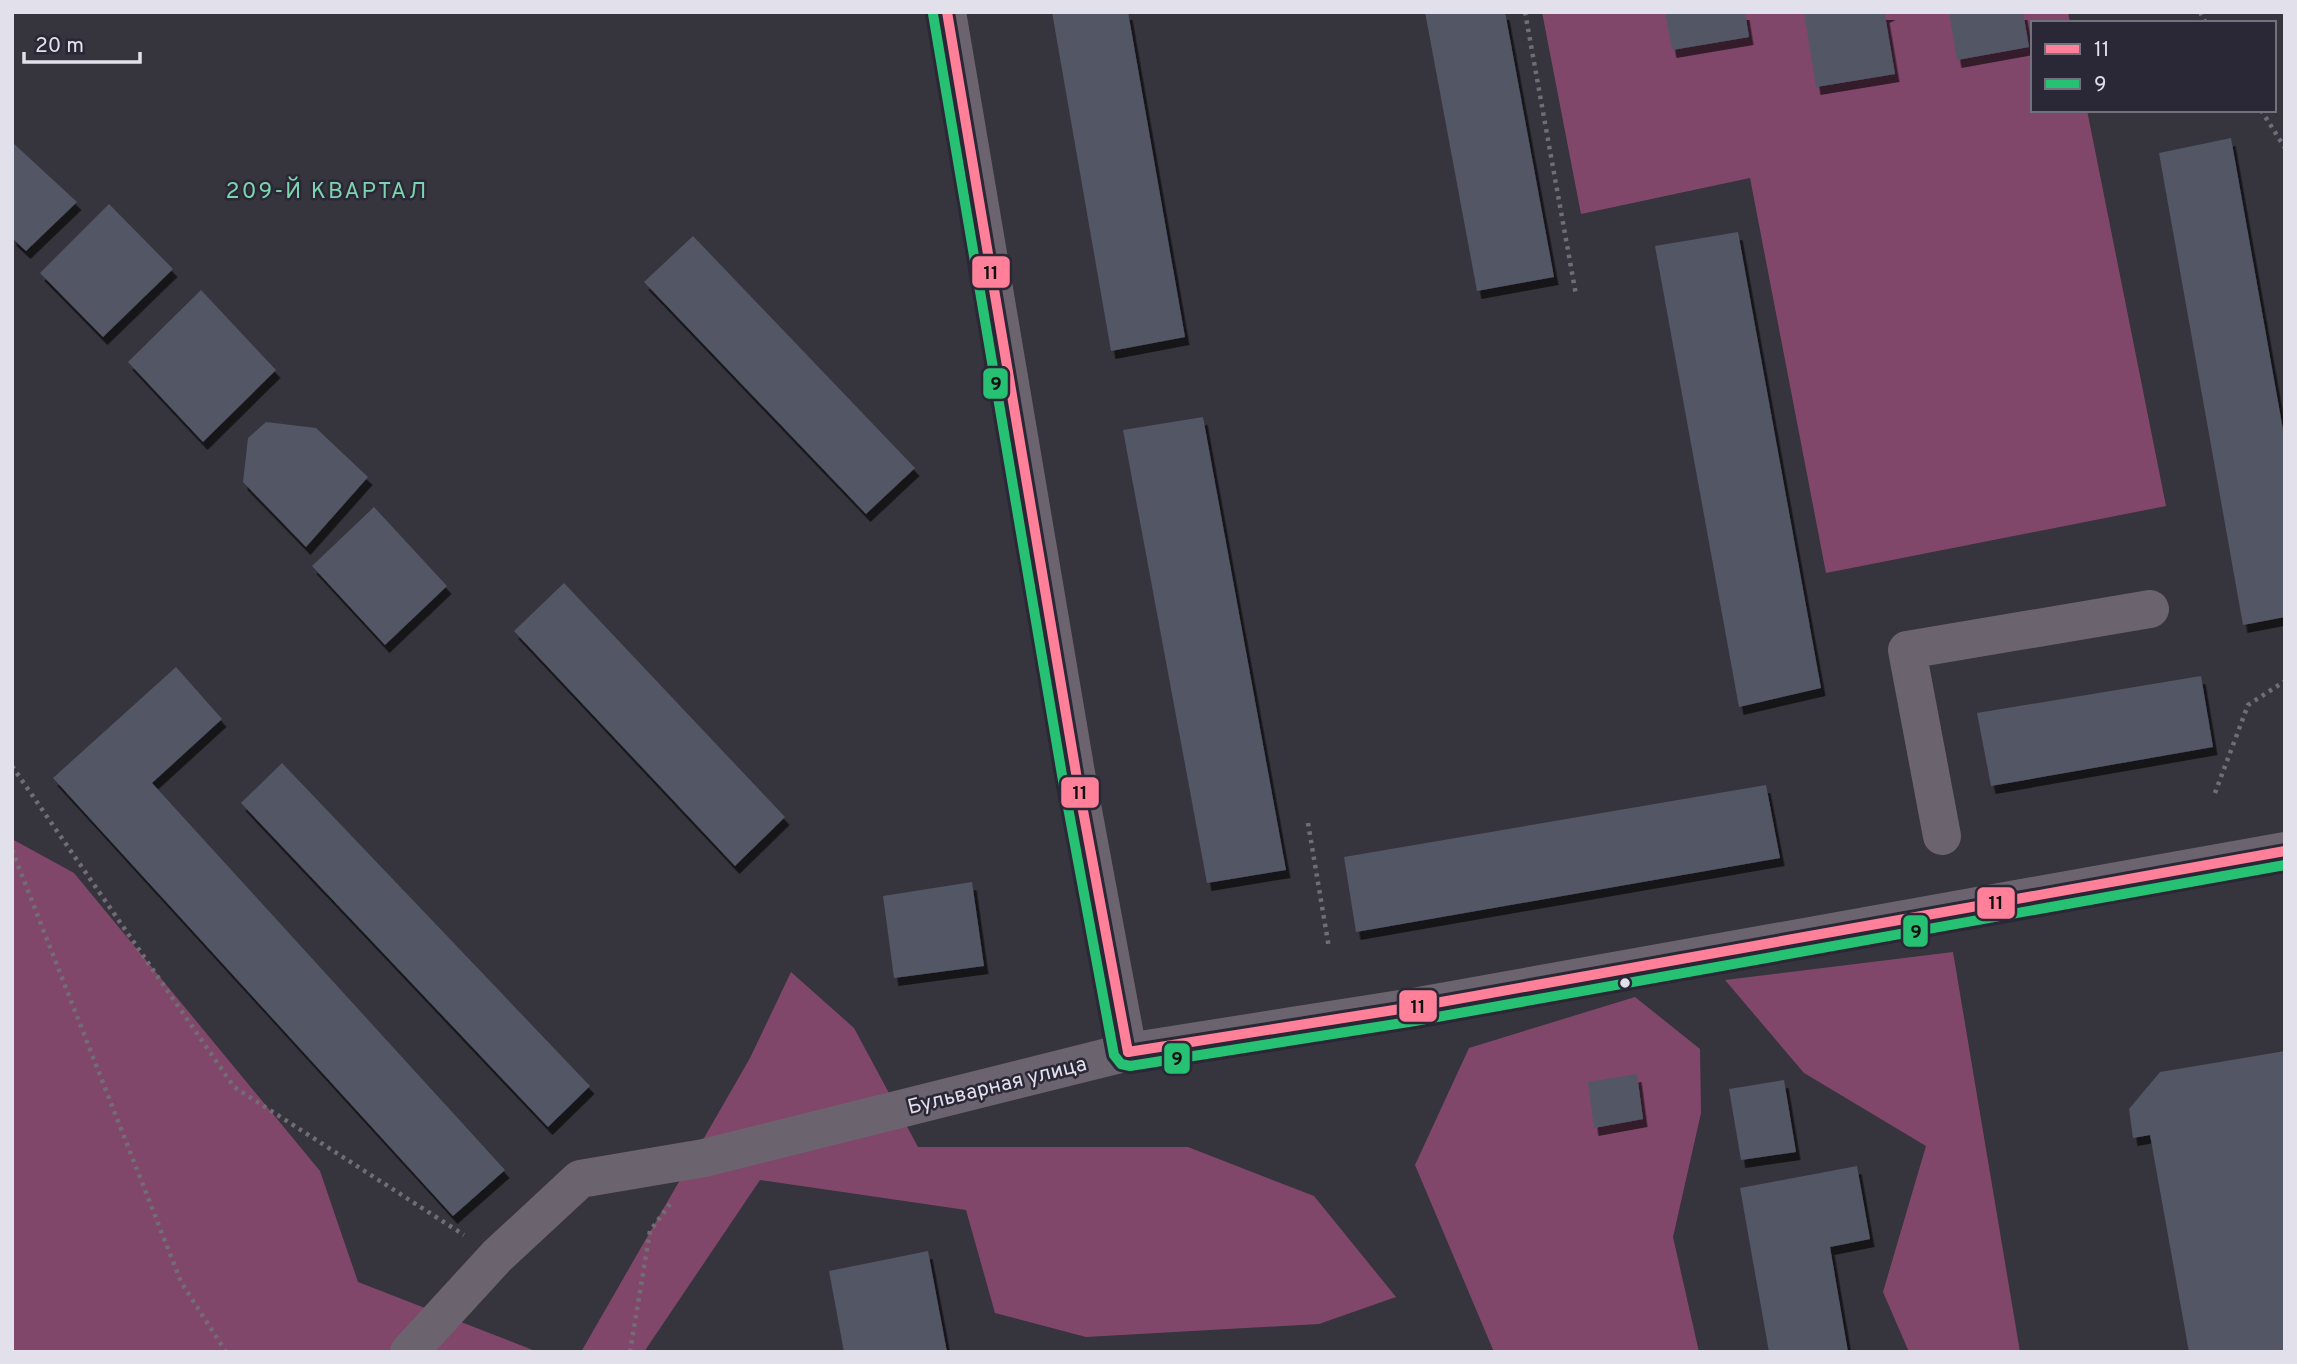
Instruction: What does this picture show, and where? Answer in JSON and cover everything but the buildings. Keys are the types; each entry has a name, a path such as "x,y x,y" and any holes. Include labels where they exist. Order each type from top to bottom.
{"street":[{"path":"947,12 1076,773 1128,1052"},
{"path":"1942,835 1907,650 2150,608"},
{"name":"Бульварная улица","path":"409,1352 498,1256 580,1179 704,1158 1128,1052 1413,1007 2285,851"}],"path":[{"path":"1525,12 1576,295"},
{"path":"2262,112 2285,148"},
{"path":"2215,793 2248,705 2285,681"},
{"path":"12,766 234,1087 498,1256"},
{"path":"1308,823 1329,948"},
{"path":"12,850 181,1282 226,1352"},
{"path":"630,1352 650,1231 704,1158"}],"shaded area":[{"path":"1542,12 2068,12 2070,21 2031,21 2031,112 2087,112 2166,506 1826,573 1750,178 1581,214"},
{"path":"12,839 74,873 320,1171 358,1282 538,1352 12,1352"},
{"path":"1953,952 2020,1352 1909,1352 1883,1292 1926,1146 1804,1073 1725,980"},
{"path":"791,972 854,1028 918,1147 1188,1147 1314,1196 1396,1297 1319,1324 1086,1337 995,1313 966,1210 760,1180 644,1352 581,1352 750,1058"},
{"path":"1635,997 1700,1049 1701,1113 1673,1237 1699,1352 1494,1352 1415,1165 1469,1048"}],"transit line":[{"name":"11","path":"947,12 1076,773 1128,1052"},
{"name":"9","path":"933,14 1062,775 1114,1055 1121,1064 1130,1066 1415,1021 2285,865"},
{"name":"11","path":"1128,1052 1413,1007 2285,851"}],"district":[{"name":"209-Й КВАРТАЛ","path":"327,190"}]}
